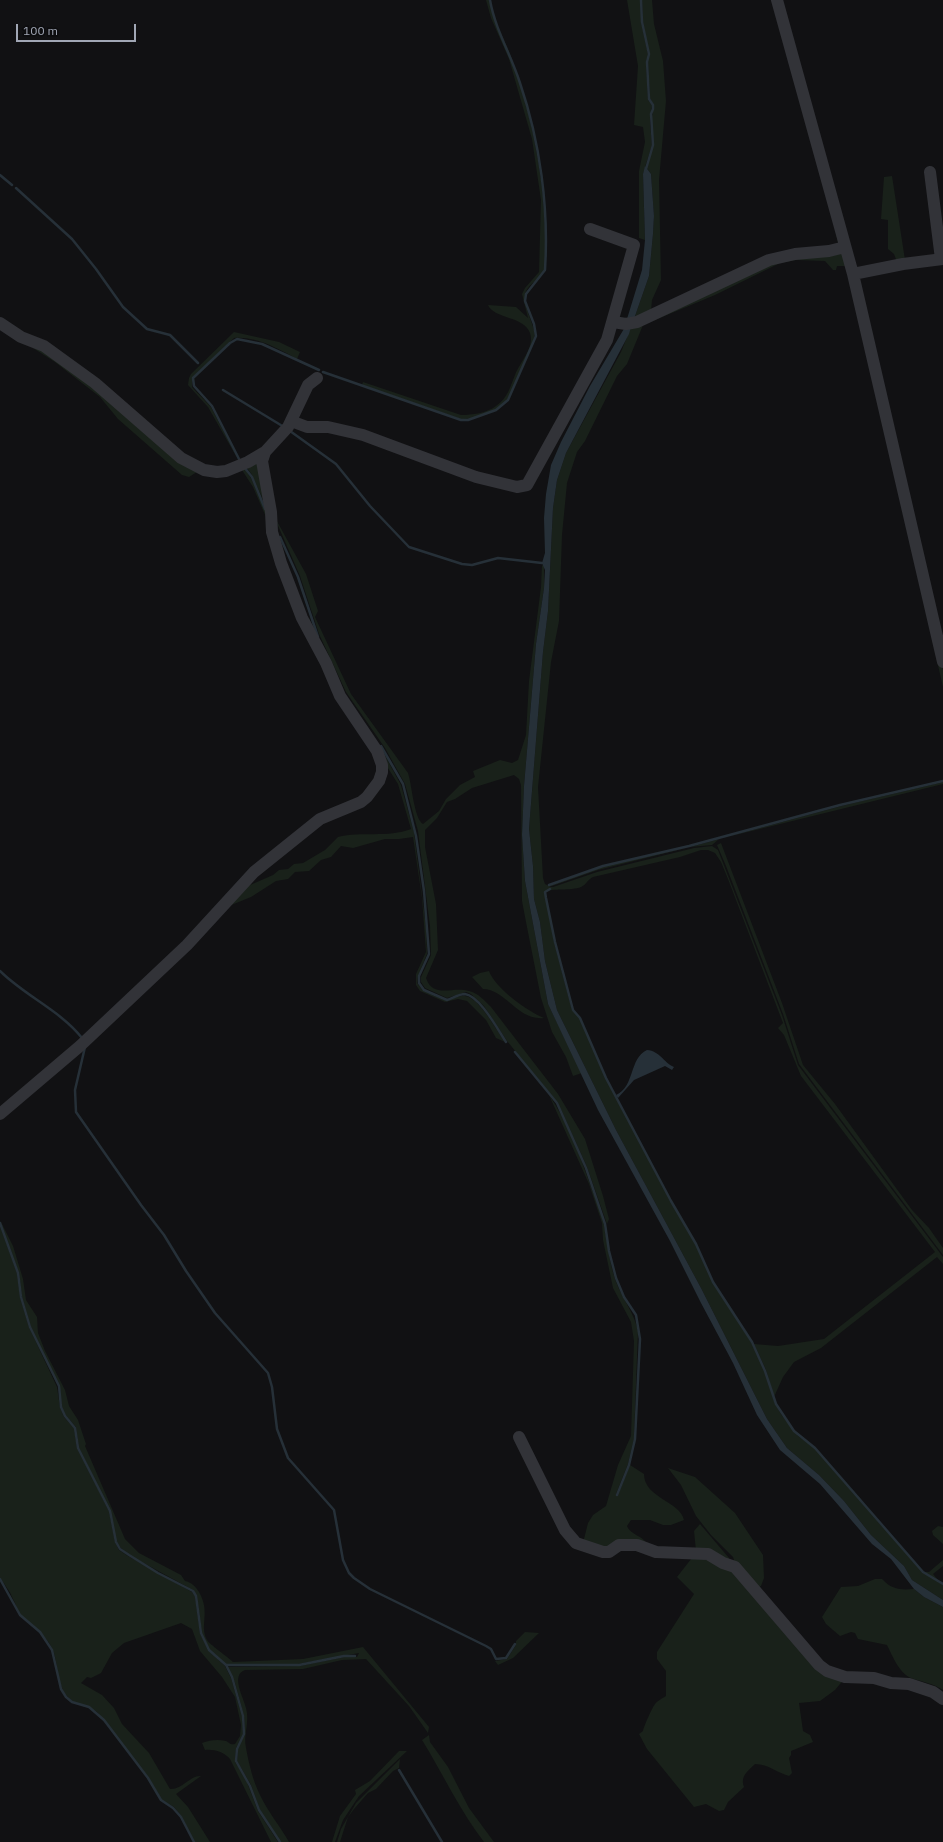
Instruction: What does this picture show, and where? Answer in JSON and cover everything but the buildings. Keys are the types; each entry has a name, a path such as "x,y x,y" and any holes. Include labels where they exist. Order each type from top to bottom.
{"street":[{"path":"777,0 853,274 943,662"},
{"path":"853,274 903,264 942,259 930,172"},
{"path":"291,421 307,427 328,427 363,435 476,477 523,487 531,480 607,340 634,245 590,229"},
{"path":"613,322 626,324 637,322 775,259 795,254 829,251 845,247"},
{"path":"0,323 21,337 44,346 89,378 153,436 193,466 217,472 226,471 248,462 265,452 280,436 291,421 308,385 317,378"},
{"path":"0,1114 80,1046 187,945 254,872 320,819 361,802 367,797 379,781 382,772 382,765 377,751 340,696 326,662 302,618 281,563 272,532 271,512 262,461 265,452"},
{"path":"519,1437 565,1530 576,1543 603,1552 609,1552 619,1545 629,1544 637,1545 656,1552 708,1554 723,1563 735,1567 819,1665 827,1671 845,1677 874,1678 891,1683 909,1684 933,1692 943,1699"}],"shaded area":[{"path":"486,0 490,0 494,16 513,62 532,128 543,196 546,262 545,269 541,276 526,291 526,304 535,335 522,370 510,396 502,405 491,412 479,417 461,419 362,385 363,382 461,415 470,415 488,410 500,403 508,392 517,370 529,349 531,338 527,327 516,320 496,313 491,310 488,305 516,307 528,318 522,294 525,288 539,272 541,200 532,139 509,59 491,18"},
{"path":"627,0 641,0 641,22 648,54 646,62 648,100 652,105 650,122 652,145 643,174 645,240 639,238 639,171 645,142 643,127 634,125 638,66"},
{"path":"642,0 652,0 654,24 663,61 666,101 659,180 661,280 652,300 651,311 758,261 787,252 823,248 833,246 838,243 832,215 773,0 775,0 841,242 828,249 819,251 773,257 644,316 629,321 634,319 649,276 654,217 651,174 646,167 653,145 651,122 654,105 650,99 649,54 643,22"},
{"path":"645,166 651,174 654,216 649,276 634,319 627,319 642,270 645,240 643,174"},
{"path":"892,176 905,260 897,262 894,254 888,249 888,220 881,219 884,177"},
{"path":"842,252 845,255 852,276 891,451 943,670 943,687 846,266 837,266 836,270 833,270 825,261 797,260 780,263 715,295 643,325 627,364 617,376 585,441 577,452 567,483 562,535 559,621 551,662 538,787 543,878 545,884 549,886 603,866 690,847 598,870 549,887 597,872 694,848 712,846 718,850 782,1015 798,1065 943,1257 943,1264 937,1257 821,1348 794,1362 783,1377 774,1397 766,1370 754,1344 778,1346 824,1339 935,1252 801,1076 784,1035 778,1028 783,1023 728,879 721,862 715,853 708,850 701,850 680,857 593,877 583,886 577,888 545,892 554,942 572,1010 580,1018 606,1078 671,1202 696,1244 713,1282 751,1342 765,1371 775,1404 781,1414 798,1436 815,1448 860,1498 880,1524 923,1572 943,1585 943,1600 912,1580 904,1566 871,1535 844,1501 819,1475 787,1448 767,1419 701,1288 616,1130 557,1010 545,961 540,922 534,899 533,866 529,829 543,652 548,611 553,508 557,480 566,453 621,352 631,327 692,301 776,260 795,256"},
{"path":"625,327 631,327 629,334 566,453 557,480 553,508 548,611 543,652 529,829 533,866 534,899 540,922 545,961 557,1010 616,1130 701,1288 767,1419 787,1448 819,1475 844,1501 871,1535 904,1566 912,1580 943,1600 943,1607 924,1597 914,1589 891,1559 872,1544 820,1484 780,1450 757,1415 733,1363 670,1241 598,1110 548,1004 525,881 522,835 524,786 536,644 544,588 545,570 542,563 545,553 544,518 546,494 551,465 561,442 590,386"},
{"path":"234,332 279,342 300,352 297,359 275,347 259,341 234,338 192,378 192,387 211,407 240,463 208,407 188,385 191,374"},
{"path":"22,341 43,347 200,470 189,477 182,475 118,419 100,397 55,362"},
{"path":"258,460 265,504 252,475 245,465"},
{"path":"243,466 251,478 269,518 266,517 253,487 240,467"},
{"path":"273,514 306,574 318,611 315,617 351,694 408,773 417,816 423,824 439,811 446,799 460,785 475,777 473,771 500,760 512,763 518,760 526,735 529,681 541,587 542,565 544,566 544,588 536,644 524,786 522,835 525,881 548,1004 582,1073 573,1076 566,1057 552,1032 541,998 522,901 521,785 519,779 514,775 472,788 455,799 447,802 437,818 425,830 425,847 436,904 438,950 426,978 433,988 438,990 469,991 484,1000 558,1094 585,1139 609,1219 607,1224 587,1167 558,1103 507,1041 484,1006 471,994 466,992 447,998 425,988 421,982 421,977 431,955 430,926 418,831 405,784 385,748 346,692 319,634 300,576"},
{"path":"309,618 343,694 382,750 401,785 414,832 426,927 427,954 418,976 417,983 424,991 447,1001 456,997 465,996 476,1002 493,1023 505,1042 496,1038 486,1020 467,1001 458,999 445,1002 420,991 416,985 416,974 426,952 422,898 413,837 385,839 353,848 341,846 331,857 321,860 309,871 295,872 288,879 276,881 251,897 224,908 241,889 273,875 279,870 288,869 294,864 303,863 325,850 338,837 356,834 384,834 402,832 411,829 398,784 346,702 305,620"},
{"path":"943,782 943,784 724,838 841,806"},
{"path":"719,839 712,845 690,847"},
{"path":"721,843 782,1003 803,1065 835,1104 912,1210 929,1228 943,1248 943,1255 799,1064 783,1014 717,845"},
{"path":"489,971 492,978 512,998 544,1018 535,1018 527,1015 498,994 491,990 483,989 472,977"},
{"path":"647,1050 655,1052 674,1067 672,1070 665,1066 634,1080 618,1098 616,1095 626,1086 637,1059"},
{"path":"549,1095 568,1128 582,1163 603,1220 611,1266 615,1279 634,1317 638,1331 634,1439 628,1464 616,1494 618,1495 630,1465 644,1474 650,1489 676,1508 684,1520 671,1525 663,1525 650,1520 631,1520 627,1526 631,1532 644,1540 648,1546 605,1549 583,1543 588,1523 593,1515 606,1506 618,1465 631,1436 634,1341 631,1322 613,1288 603,1240 602,1223 589,1184"},
{"path":"0,1220 13,1246 23,1279 26,1300 37,1317 38,1333 45,1351 65,1390 69,1406 78,1420 86,1444 85,1446 125,1539 139,1553 181,1575 185,1581 196,1588 204,1606 204,1629 208,1642 233,1662 303,1659 363,1647 429,1727 428,1733 409,1706 366,1659 342,1660 303,1669 245,1670 241,1673 238,1682 247,1713 245,1743 248,1760 263,1801 289,1842 281,1842 278,1839 260,1810 251,1785 237,1761 238,1749 245,1734 244,1716 235,1683 227,1667 299,1666 344,1657 357,1657 359,1653 298,1664 226,1665 209,1649 202,1633 197,1596 193,1590 129,1555 116,1542 110,1511 79,1448 76,1427 66,1416 62,1407 59,1386 31,1327 22,1297 19,1273"},
{"path":"0,1226 17,1273 20,1297 29,1327 57,1387 60,1407 64,1417 74,1428 77,1448 109,1511 115,1542 119,1550 192,1592 195,1596 200,1633 208,1650 225,1666 231,1678 242,1716 243,1734 236,1748 235,1762 245,1777 258,1811 278,1842 271,1842 230,1759 225,1754 212,1750 205,1750 202,1743 220,1740 235,1744 240,1736 241,1725 235,1697 222,1677 200,1651 192,1629 181,1623 124,1643 112,1653 101,1673 91,1678 87,1677 81,1683 102,1695 114,1708 122,1724 149,1753 170,1789 174,1789 197,1776 201,1776 176,1794 188,1807 210,1842 195,1842 182,1817 174,1807 162,1800 149,1778 97,1712 74,1702 64,1692 61,1686 52,1648 42,1634 20,1613 10,1593 0,1578"},
{"path":"668,1468 695,1477 735,1513 763,1555 764,1578 761,1586 757,1588 735,1563 733,1557 711,1535 696,1516 681,1485"},
{"path":"700,1524 729,1558 731,1563 696,1551 694,1531"},
{"path":"938,1526 943,1527 943,1544 933,1535 932,1531"},
{"path":"695,1554 730,1566 809,1653 845,1678 835,1690 820,1701 799,1703 803,1731 810,1735 813,1742 791,1751 789,1758 792,1773 789,1776 765,1765 755,1764 747,1771 744,1777 744,1787 728,1802 724,1810 719,1811 706,1804 694,1807 647,1749 639,1734 643,1731 655,1704 666,1696 666,1671 657,1659 657,1652 694,1594 677,1577"},
{"path":"943,1560 943,1566 933,1574 938,1580 924,1572 929,1572"},
{"path":"875,1579 882,1579 893,1587 914,1589 924,1597 943,1607 943,1690 907,1676 896,1663 887,1645 858,1639 855,1633 851,1632 840,1636 826,1624 822,1617 841,1587 858,1586"},
{"path":"525,1632 539,1633 513,1658 498,1665 495,1661 507,1659 516,1645 516,1641"},
{"path":"429,1735 430,1742 448,1767 469,1808 494,1842 484,1842 459,1805 422,1740"},
{"path":"399,1751 407,1751 359,1796 343,1820 335,1842 332,1842 340,1816 356,1794 355,1790 370,1781"},
{"path":"400,1759 399,1768 393,1771 376,1789 368,1793 354,1809 348,1817 340,1842 337,1842 341,1829 356,1803"}],"waterway":[{"path":"323,372 461,420 468,420 496,410 508,400 536,336 534,324 525,301 526,294 545,270 546,223 542,175 533,128 520,83 499,32 490,0"},
{"path":"641,0 642,22 649,54 647,62 649,99 653,105 651,114 653,145 646,169"},
{"path":"0,175 12,185"},
{"path":"16,188 72,239 123,307 147,329 170,335 198,363"},
{"path":"239,459 212,406 194,386 193,378 230,343 237,339 262,344 319,370"},
{"path":"223,390 284,427"},
{"path":"290,431 336,464 370,506 409,547 462,564 472,565 498,558 542,563"},
{"path":"244,467 252,477 265,509"},
{"path":"280,537 298,577 318,637"},
{"path":"381,746 403,784 416,836 424,891 429,954 419,976 419,983 424,990 447,1000 463,994 471,996 488,1014 506,1042"},
{"path":"549,885 603,866 689,846 840,805 943,781"},
{"path":"550,889 545,892 546,898 555,942 573,1010 580,1018 606,1078 671,1201 696,1244 713,1282 752,1342 765,1371 776,1404 794,1431 815,1448 923,1572 943,1584"},
{"path":"0,971 20,988 64,1020 82,1038"},
{"path":"85,1047 75,1090 76,1112 141,1205 164,1235 186,1271 215,1313 268,1373 272,1387 277,1429 288,1458 334,1510 343,1560 349,1573 370,1589 486,1646 491,1649 496,1659 506,1658 515,1644"},
{"path":"515,1052 557,1103 586,1168 605,1224 609,1251 616,1278 624,1297 636,1315 640,1339 635,1439 629,1465 617,1495"},
{"path":"0,1223 18,1273 21,1297 30,1327 59,1386 61,1407 65,1416 75,1428 78,1448 110,1511 116,1542 120,1549 158,1573 193,1591 196,1596 201,1633 209,1650 226,1665 232,1677 243,1716 244,1734 237,1749 236,1761 250,1786 259,1810 280,1842"},
{"path":"0,1579 20,1615 40,1632 52,1650 61,1689 66,1697 72,1702 89,1707 104,1720 148,1778 161,1800 173,1808 181,1817 194,1842"},
{"path":"226,1665 299,1665 344,1656 355,1656"},
{"path":"399,1770 442,1842"}]}
